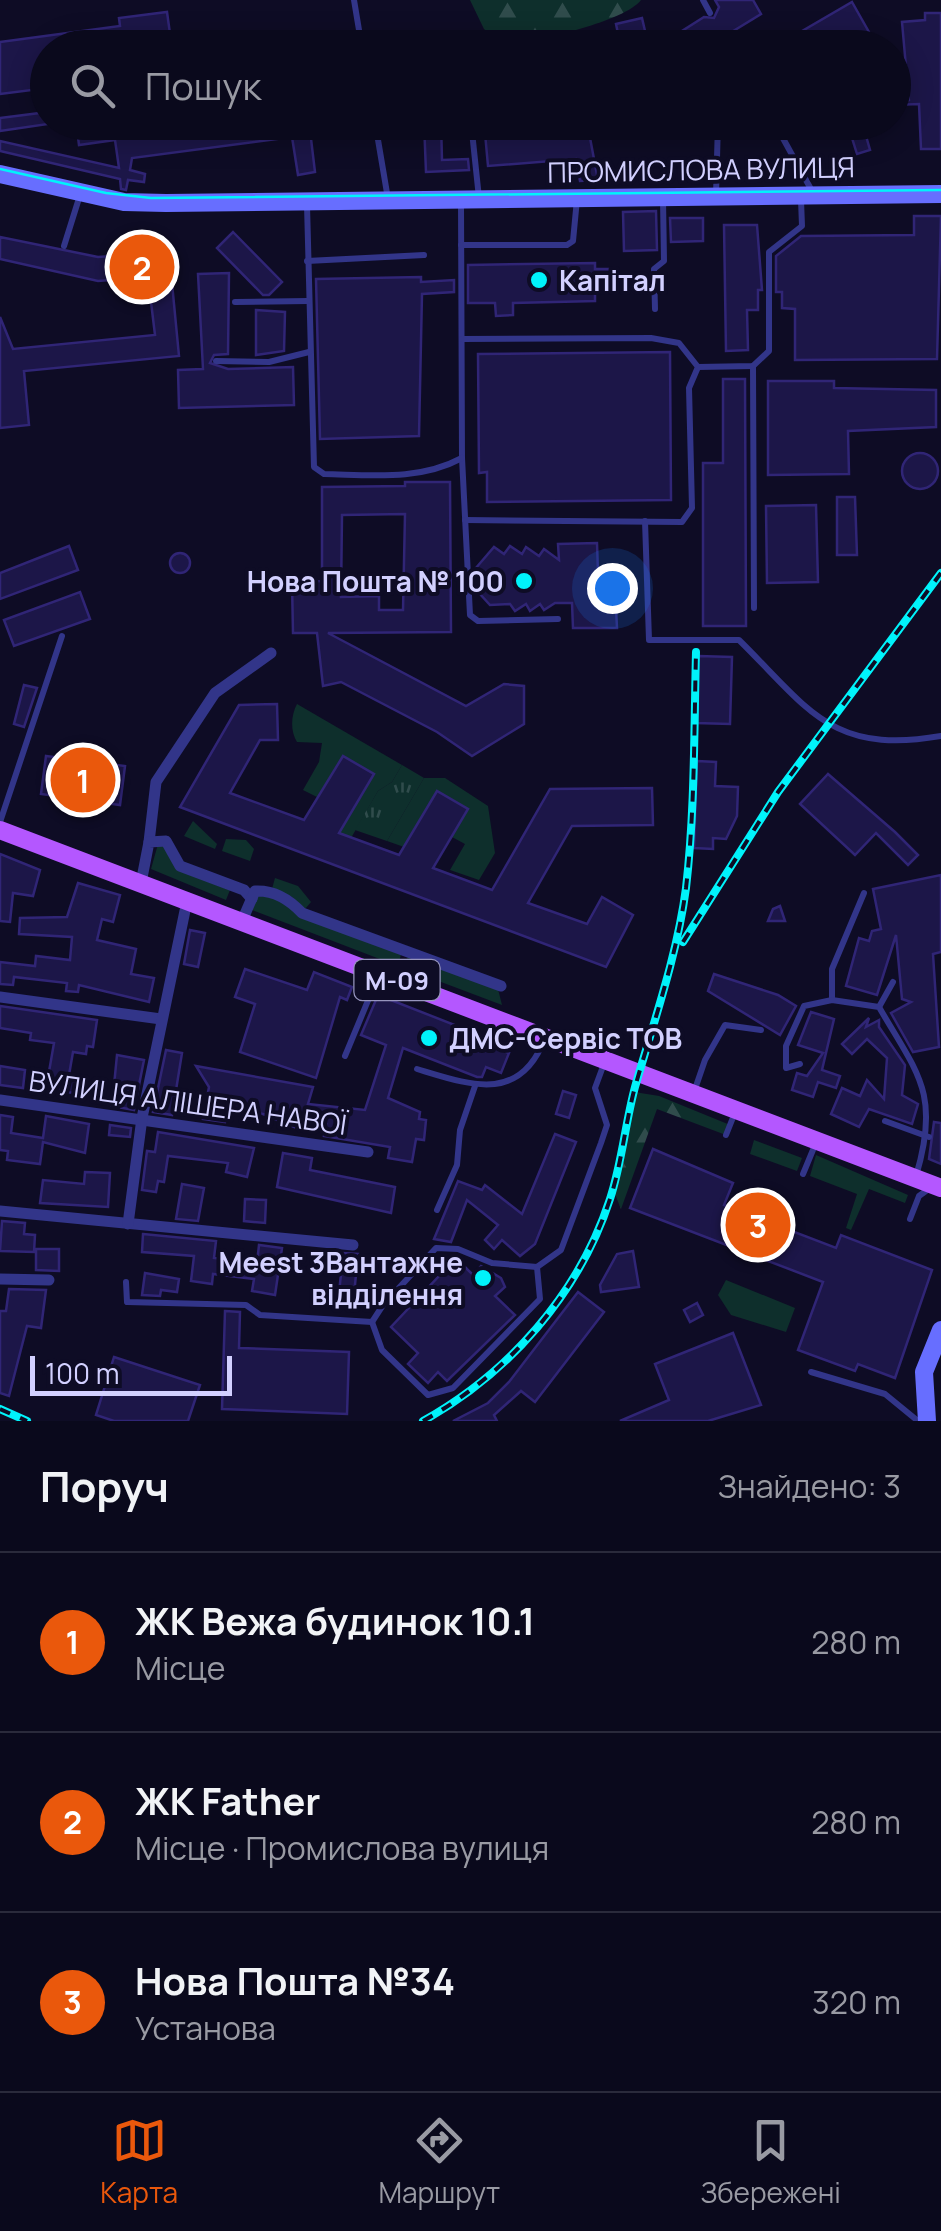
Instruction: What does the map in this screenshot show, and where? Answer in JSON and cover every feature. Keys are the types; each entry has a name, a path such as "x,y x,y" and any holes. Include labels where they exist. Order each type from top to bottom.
{"main road":[{"name":"ПРОМИСЛОВА ВУЛИЦЯ","path":"0,174 81,194 166,203 941,194"},
{"name":"М-09","path":"0,830 939,1187"},
{"path":"927,1421 924,1372 941,1330"}],"street":[{"path":"140,883 156,782 215,693 270,652"},
{"path":"148,842 166,841 180,866 244,890 252,899"},
{"path":"242,921 255,891 265,890 290,900 302,913 501,986"},
{"path":"128,1224 142,1118 187,901"},
{"path":"0,997 161,1018"},
{"name":"ВУЛИЦЯ АЛІШЕРА НАВОЇ","path":"0,1100 368,1152"},
{"path":"0,1211 354,1245"},
{"path":"0,1279 49,1280"}],"lane":[{"path":"354,0 359,30"},
{"path":"703,0 710,13"},
{"path":"377,140 388,199"},
{"path":"471,140 470,200 461,246 462,458 471,618 558,620"},
{"path":"716,196 718,140"},
{"path":"462,339 650,338 678,343 698,366 753,366 769,351 769,252 802,226 806,196 782,140"},
{"path":"64,246 81,194"},
{"path":"655,309 654,269 664,261 663,197"},
{"path":"461,246 567,246 573,241 577,198"},
{"path":"306,199 312,463 317,471 406,475 440,470 462,458"},
{"path":"307,261 424,255"},
{"path":"235,302 308,301"},
{"path":"216,361 269,362 309,352"},
{"path":"465,520 682,522 692,508 689,388 698,366"},
{"path":"753,366 754,608"},
{"path":"645,521 648,640 738,640 821,720 839,732 890,740 941,736"},
{"path":"0,822 62,636"},
{"path":"832,1000 832,969 864,894"},
{"path":"344,1056 380,973"},
{"path":"879,1008 893,982"},
{"path":"800,1064 786,1068 786,1046 804,1006 832,1000 879,1008 926,1074 935,1105 930,1137 915,1178"},
{"path":"694,1094 705,1060 725,1025 761,1030"},
{"path":"417,1069 475,1086 522,1075 546,1036"},
{"path":"372,1322 436,1248 458,1249 492,1262 537,1267 561,1250 607,1125 595,1088 606,1060"},
{"path":"437,1210 457,1165 460,1130 475,1086"},
{"path":"726,1135 736,1109"},
{"path":"885,1121 930,1137"},
{"path":"803,1174 816,1138"},
{"path":"910,1220 919,1196 939,1187"},
{"path":"372,1322 382,1350 428,1396 453,1388 540,1299 537,1267"},
{"path":"126,1282 128,1302 246,1305 260,1315 372,1322"},
{"path":"811,1372 885,1394 918,1421"}],"green space":[{"path":"470,0 641,0 616,16 573,30 484,29"},
{"path":"297,704 402,765 392,782 378,791 351,838 339,833 374,774 343,756 317,797 303,790 319,762 322,743 297,742 292,723"},
{"path":"402,765 424,778 387,841 355,830 378,791 392,782"},
{"path":"424,778 445,778 488,806 495,853 479,880 450,870 465,844 452,837 468,809 438,791 404,847 387,841"},
{"path":"193,821 217,844 215,849 184,836"},
{"path":"226,839 246,840 254,849 250,861 222,851"},
{"path":"158,844 164,844 178,870 230,890 226,900 151,869"},
{"path":"275,878 298,886 311,902 305,909 292,897 272,889"},
{"path":"255,891 268,892 302,913 402,951 398,966 247,908"},
{"path":"409,953 497,985 502,1005 404,968"},
{"path":"634,1092 659,1096 730,1125 726,1135 657,1109 621,1209 613,1189"},
{"path":"754,1140 802,1158 797,1171 750,1154"},
{"path":"816,1155 908,1195 905,1203 869,1189 851,1230 846,1228 857,1194 810,1176"},
{"path":"726,1280 795,1308 786,1332 731,1315 718,1295"}],"building":[{"path":"715,0 753,0 761,14 735,30 684,30 704,17 714,18 719,7"},
{"path":"852,2 868,30 804,30"},
{"path":"167,12 170,30 90,30 120,26 119,18"},
{"path":"925,13 941,13 941,149 921,149 919,104 911,104 911,30 903,30 902,22 925,20"},
{"path":"642,18 645,30 617,30 616,24"},
{"path":"30,38 30,90 0,94 0,42"},
{"path":"30,114 30,127 0,131 0,118"},
{"path":"78,140 115,140 79,145"},
{"path":"115,140 269,140 132,158 130,170 145,174 144,182 128,180 126,190 121,189 120,179 0,151 0,141 119,168"},
{"path":"292,140 311,140 315,172 298,175"},
{"path":"425,140 441,140 442,160 468,159 469,170 426,172"},
{"path":"486,140 590,140 598,180 580,181 576,159 488,166"},
{"path":"853,140 867,140 870,150 857,154"},
{"path":"656,211 657,250 624,251 623,212"},
{"path":"914,216 941,216 937,359 795,360 795,309 782,308 782,292 776,292 776,256 801,236 914,235"},
{"path":"670,218 703,218 703,241 671,242"},
{"path":"724,225 757,225 762,290 758,290 758,310 747,310 748,350 726,351"},
{"path":"233,232 282,282 269,295 263,295 217,248"},
{"path":"0,237 98,257 169,252 179,356 24,371 29,425 0,428 0,317 13,349 155,335 148,277 98,281 0,259"},
{"name":"Капітал","path":"595,263 595,269 610,269 611,291 595,292 595,301 513,303 513,315 496,316 495,303 468,303 468,265"},
{"path":"229,273 228,354 214,355 210,363 228,369 293,367 294,405 179,408 178,370 203,369 198,274"},
{"path":"421,277 421,282 454,280 454,292 422,294 419,436 320,439 316,279"},
{"path":"256,310 285,312 284,351 256,355"},
{"path":"670,352 671,500 487,502 487,472 479,473 478,354"},
{"path":"723,379 745,379 746,626 703,626 703,463 723,463"},
{"path":"768,381 834,381 834,388 936,390 936,427 848,431 849,474 768,475"},
{"path":"920,453 933,458 938,471 933,484 920,489 907,484 902,471 907,458"},
{"path":"405,482 450,482 451,632 328,633 466,706 504,684 524,686 524,724 472,756 437,732 341,682 323,686 317,633 293,633 292,582 322,581 322,487 405,486","holes":["405,514 403,610 379,610 379,596 341,597 342,515"]},
{"path":"837,497 855,497 857,555 837,555"},
{"path":"816,505 818,582 767,583 766,506"},
{"path":"597,543 598,573 626,572 626,608 616,608 617,628 573,628 572,603 555,603 544,610 540,604 530,611 526,604 515,611 510,604 490,605 479,593 475,569 494,547 504,554 510,546 522,554 526,547 539,556 544,549 559,560 558,544"},
{"path":"69,546 78,570 0,599 0,573"},
{"path":"180,553 190,563 180,573 170,563"},
{"path":"80,592 90,619 14,646 4,620"},
{"path":"698,656 732,657 730,724 696,723"},
{"path":"24,685 37,688 24,727 14,724"},
{"path":"277,704 278,740 260,740 230,793 304,820 343,756 374,774 339,833 399,855 437,791 468,809 433,868 492,890 550,789 652,788 653,825 572,826 528,903 587,924 602,897 633,915 606,967 180,807 239,705"},
{"path":"46,756 125,766 120,805 41,794"},
{"path":"697,761 716,762 715,786 738,787 737,816 726,839 713,838 713,849 694,848"},
{"path":"828,774 918,855 908,865 876,833 855,855 800,804"},
{"path":"0,854 40,870 33,896 13,893 10,922 0,921"},
{"path":"941,875 941,952 933,954 939,1047 913,1052 891,1013 911,1002 902,999 896,935 877,995 846,986 859,938 869,941 872,931 881,929 873,889"},
{"path":"78,883 120,895 113,922 102,919 97,940 136,949 131,974 154,978 149,1002 79,985 78,992 66,991 67,983 14,977 13,985 0,984 0,962 35,966 36,956 70,960 72,937 19,934 20,918 67,917"},
{"path":"780,906 785,921 768,921 773,909"},
{"path":"190,930 205,933 198,967 184,964"},
{"path":"245,969 307,990 314,972 352,987 347,1000 340,997 316,1078 240,1052 255,1004 235,997"},
{"path":"714,974 778,995 796,1006 780,1035 708,991"},
{"path":"378,995 498,1042 498,1049 509,1053 501,1073 486,1067 482,1077 477,1077 403,1048 388,1098 420,1112 419,1119 426,1120 424,1140 416,1139 412,1162 388,1158 390,1147 324,1136 326,1124 295,1119 294,1127 263,1114 227,1108 225,1122 203,1119 209,1087 196,1066 313,1087 308,1104 365,1110 386,1045 361,1035"},
{"path":"0,1006 97,1020 93,1047 87,1046 86,1054 73,1052 69,1075 84,1077 81,1094 46,1089 54,1043 30,1040 31,1033 0,1028"},
{"path":"811,1012 834,1019 822,1070 840,1076 836,1088 818,1082 813,1097 792,1090 797,1073 807,1076 823,1053 798,1045"},
{"path":"869,1018 866,1027 879,1020 879,1027 905,1065 902,1095 918,1104 912,1124 869,1109 859,1127 831,1114 842,1088 860,1096 867,1080 884,1099 887,1058 867,1039 852,1054 842,1044"},
{"path":"166,1050 182,1053 172,1115 153,1112"},
{"path":"117,1055 144,1060 134,1110 112,1106"},
{"path":"0,1066 25,1070 23,1088 0,1085"},
{"path":"563,1091 576,1095 569,1118 556,1114"},
{"path":"0,1115 13,1117 11,1133 43,1138 46,1116 89,1124 85,1153 43,1142 40,1164 7,1160 8,1151 0,1150"},
{"path":"934,1122 941,1123 941,1164 929,1159"},
{"path":"110,1125 131,1128 130,1137 109,1135"},
{"path":"158,1132 254,1148 247,1177 226,1172 228,1163 168,1156 164,1182 158,1181 156,1192 142,1190 147,1151 155,1152"},
{"path":"555,1134 576,1142 535,1244 520,1256 502,1240 494,1249 485,1240 498,1225 467,1200 451,1242 434,1239 458,1181 482,1190 485,1185 522,1214"},
{"path":"653,1149 733,1183 724,1205 836,1248 841,1235 932,1270 895,1378 858,1364 855,1371 798,1350 823,1282 630,1208"},
{"path":"283,1153 312,1158 310,1170 395,1187 391,1213 277,1187"},
{"path":"85,1172 110,1173 108,1207 40,1203 43,1180 84,1184"},
{"path":"182,1184 204,1188 198,1221 176,1219"},
{"path":"245,1199 266,1200 265,1223 244,1221"},
{"path":"2,1221 25,1223 24,1234 35,1235 34,1252 0,1251"},
{"path":"143,1234 216,1241 214,1258 257,1263 259,1245 282,1248 275,1295 252,1291 254,1279 213,1274 212,1284 191,1281 194,1256 142,1252"},
{"path":"36,1249 59,1249 59,1271 36,1270"},
{"path":"633,1251 639,1287 601,1292 600,1285 617,1254"},
{"path":"324,1252 358,1254 354,1295 339,1293 341,1274 322,1272"},
{"path":"456,1258 473,1275 481,1266 501,1278 505,1287 495,1296 515,1315 447,1381 438,1372 428,1383 408,1364 418,1353 391,1327"},
{"path":"145,1273 179,1279 177,1292 161,1290 160,1296 142,1295"},
{"path":"9,1289 46,1290 41,1328 27,1326 9,1396 0,1393 0,1311 6,1311"},
{"path":"578,1292 604,1312 535,1402 521,1391 494,1415 497,1421 453,1421 488,1403 509,1382"},
{"path":"697,1303 703,1315 690,1322 684,1310"},
{"path":"225,1311 240,1312 239,1348 349,1352 347,1414 222,1409"},
{"path":"733,1333 761,1405 708,1421 620,1421 669,1400 655,1364"},
{"path":"114,1357 200,1385 188,1421 114,1421 96,1415"}],"tram line":[{"path":"0,169 106,193 151,198 941,190"}],"railway":[{"path":"683,942 778,792 941,573"},
{"path":"423,1421 484,1379 537,1328 580,1267 610,1199 635,1087 671,963 686,888 693,800 696,652"},
{"path":"0,1409 27,1421"}],"place":[{"name":"ЖК Father","path":"142,267"},
{"name":"Капітал","path":"539,280"},
{"name":"Нова Пошта № 100","path":"524,581"},
{"name":"ЖК Вежа будинок 10.1","path":"83,780"},
{"name":"ДМС-Сервіс ТОВ","path":"429,1038"},
{"name":"Нова Пошта №34","path":"758,1225"},
{"name":"Meest 3Вантажне відділення","path":"483,1278"}]}
